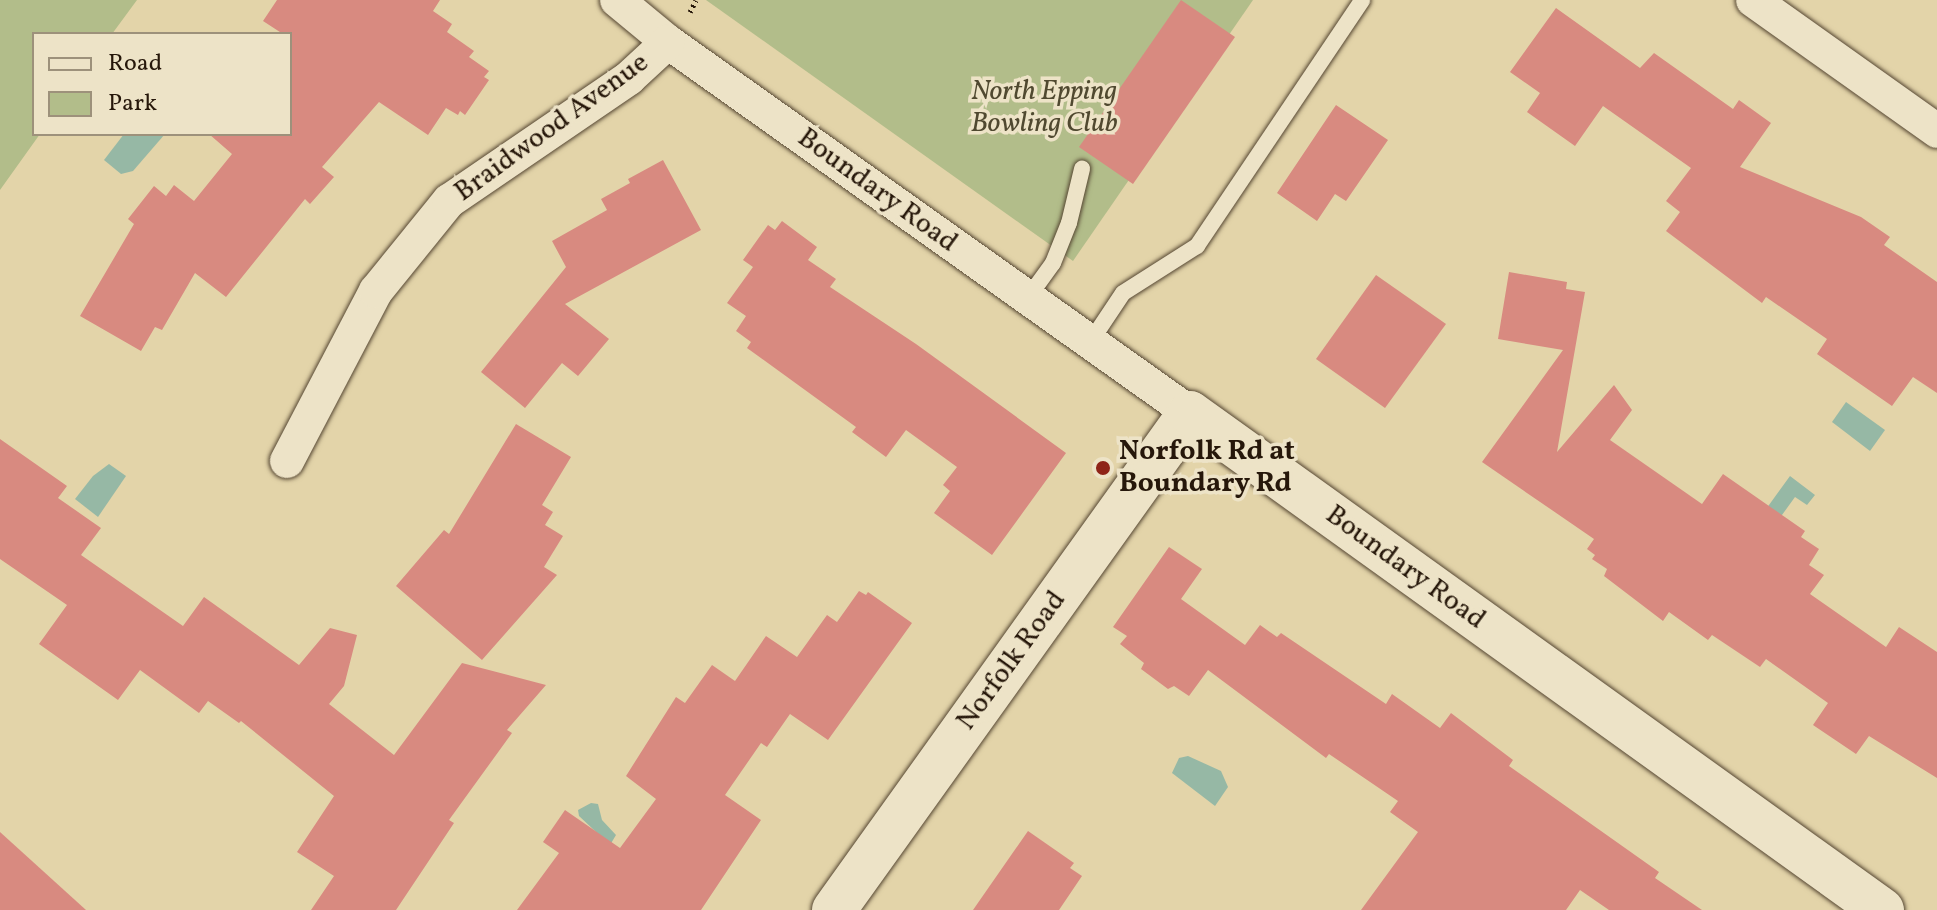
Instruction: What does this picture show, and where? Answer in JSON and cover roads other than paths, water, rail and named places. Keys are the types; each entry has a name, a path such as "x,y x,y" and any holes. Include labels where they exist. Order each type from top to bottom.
{"street":[{"name":"Boundary Road","path":"617,0 668,42 1882,910"},
{"path":"1753,0 1937,131"},
{"name":"Braidwood Avenue","path":"287,461 376,291 449,201 629,78 668,42"},
{"name":"Norfolk Road","path":"834,910 1190,413"}],"lane":[{"path":"1089,344 1123,293 1197,246 1362,0"},
{"path":"1027,299 1053,263 1069,223 1082,169"}],"place":[{"name":"Norfolk Rd at Boundary Rd","path":"1103,468"}],"park label":[{"name":"North Epping Bowling Club","path":"1044,108"}]}
